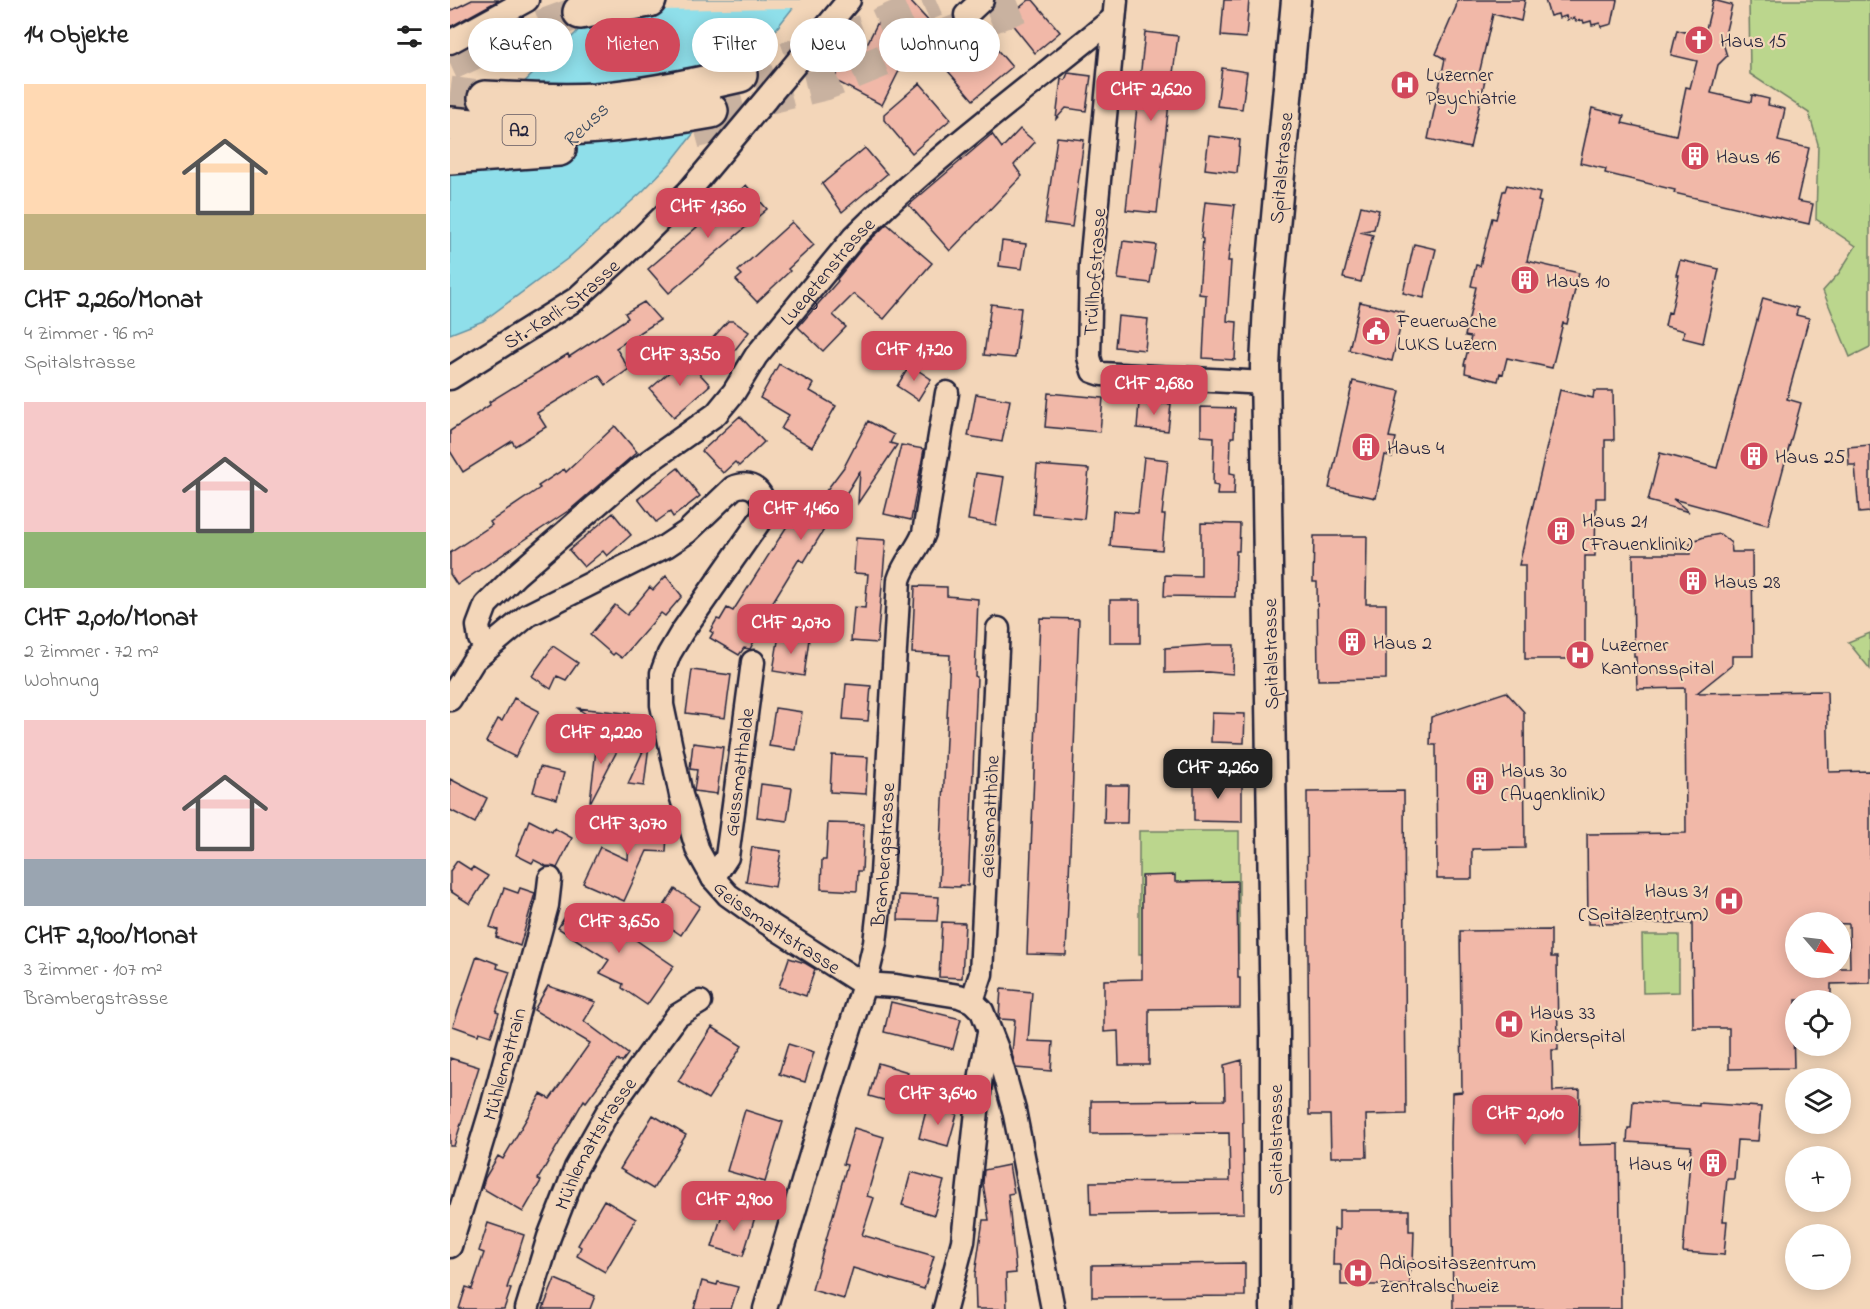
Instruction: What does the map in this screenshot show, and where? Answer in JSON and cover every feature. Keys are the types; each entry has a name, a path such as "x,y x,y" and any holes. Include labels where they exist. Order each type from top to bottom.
{"highway":[{"path":"580,12 649,0"},
{"name":"A2","path":"485,98 552,101 596,99 682,88 740,75"},
{"name":"A2","path":"450,124 509,130 587,128 647,122 703,122 612,145 450,157"}],"main road":[{"name":"Spitalstrasse","path":"1275,1309 1275,1033 1265,384 1268,304 1296,0"}],"street":[{"path":"450,42 527,0"},
{"name":"St.-Karli-Strasse","path":"450,378 576,299 624,255 689,191 849,0"},
{"path":"966,15 982,0"},
{"name":"Trüllhofstrasse","path":"1115,9 1091,265 1089,357 1093,371 1102,374 1265,384"},
{"name":"Luegetenstrasse","path":"487,648 479,634 479,620 486,605 637,470 716,414 734,392 756,356 854,237 959,142 1115,9"},
{"name":"Brambergstrasse","path":"765,1309 871,963 881,891 898,580 902,569 920,545 924,532 947,393"},
{"name":"Geissmattstrasse","path":"450,699 465,673 487,648 528,615 674,542 733,488 746,485 761,495 765,503 761,519 682,632 669,654 662,673 662,705 681,795 698,851 713,878 728,895 863,984 937,992 972,1001"},
{"name":"Geissmatthöhe","path":"972,1001 981,974 998,629"},
{"name":"Geissmatthalde","path":"713,878 727,857 753,662"},
{"name":"Mühlemattrain","path":"450,1246 491,1111 538,939 547,905 550,879"},
{"path":"972,1001 982,1011 997,1049 1014,1110 1053,1309"},
{"name":"Mühlemattstrasse","path":"527,1309 549,1237 576,1167 607,1113 677,1016 700,1002"},
{"path":"945,1309 963,1241 981,1074 989,1033"}],"green space":[{"path":"1749,0 1870,0 1870,347 1850,357 1823,291 1839,273 1856,246 1816,219 1818,144 1809,113 1750,74"},
{"path":"1870,633 1870,669 1848,642"},
{"path":"1139,831 1239,831 1239,953 1139,954"},
{"path":"1642,935 1679,935 1679,992 1643,993"}],"water":[{"name":"Reuss","path":"605,0 799,0 778,27 778,18 692,18 692,72 742,72 671,162 643,191 567,259 483,321 450,334 450,137 499,106 535,72 573,72 573,36 585,23 585,72 680,72 680,18 589,18"}],"pier":[{"path":"601,0 802,0 796,8 659,10"}],"building":[{"path":"472,0 499,0 450,27 450,11"},
{"path":"903,0 909,0 926,18 887,18 891,11 896,13"},
{"path":"1029,0 1033,0 1060,32 1035,53 1007,18"},
{"path":"1224,0 1249,0 1246,38 1221,36"},
{"path":"1457,0 1525,0 1521,21 1493,14 1479,74 1486,75 1470,148 1428,139 1445,59 1436,54"},
{"path":"1545,0 1617,0 1612,24 1601,27 1600,23 1592,25 1591,21 1584,23 1583,20 1576,21 1574,18 1567,20 1566,16 1559,18 1558,14 1550,16"},
{"name":"Haus 16","path":"1713,0 1732,5 1723,43 1727,56 1718,65 1711,93 1751,102 1752,95 1769,99 1768,105 1785,109 1778,141 1809,148 1797,201 1813,204 1809,224 1674,193 1675,190 1605,173 1606,169 1580,163 1592,108 1624,116 1622,123 1676,135 1686,87 1690,88 1697,61 1671,55 1677,30 1704,37"},
{"path":"878,22 879,72 898,72 882,105 834,80 838,72 867,72 867,44"},
{"path":"1145,32 1178,36 1157,213 1126,210"},
{"path":"1000,53 1012,67 973,100 949,72 1000,72"},
{"path":"1222,68 1247,72 1242,109 1217,106"},
{"path":"1068,73 1091,76 1086,111 1066,108 1056,119 1061,79 1065,80"},
{"path":"920,83 951,119 912,153 884,120 884,114"},
{"path":"1020,129 1035,142 1014,165 1022,176 950,251 909,205 992,134 1002,148"},
{"path":"1209,136 1240,140 1237,173 1205,169"},
{"path":"1057,137 1084,140 1072,227 1045,223"},
{"path":"865,148 887,174 842,212 822,184"},
{"path":"746,185 767,209 669,293 648,269"},
{"name":"Haus 10","path":"1507,185 1540,193 1538,201 1541,202 1527,261 1579,273 1567,324 1563,323 1552,368 1507,358 1503,374 1500,373 1498,381 1465,373 1466,365 1464,365 1471,337 1465,336 1476,287 1471,286 1476,265 1480,266 1492,218 1496,219 1503,191"},
{"path":"1205,202 1235,205 1228,261 1231,261 1227,321 1237,322 1235,360 1203,358 1206,295 1199,294"},
{"path":"1361,206 1379,210 1374,229 1360,232 1373,235 1361,282 1343,278"},
{"path":"792,222 814,245 757,302 736,280 742,275 738,271"},
{"path":"887,224 932,263 884,319 854,294 833,315 846,327 823,351 798,327 838,281 837,279 864,246"},
{"path":"1002,241 1026,244 1022,269 999,266"},
{"path":"1123,241 1156,245 1150,283 1118,279"},
{"path":"1414,244 1436,249 1424,298 1403,293"},
{"path":"1680,260 1719,269 1703,343 1683,338 1684,331 1665,326 1668,312 1671,313"},
{"path":"1763,298 1798,308 1796,315 1809,318 1787,399 1801,403 1768,525 1673,499 1689,512 1648,501 1660,453 1717,468"},
{"path":"644,302 660,320 616,348 629,369 606,385 599,375 537,413 546,427 515,446 512,441 463,472 450,451 450,431 490,405 489,402 568,354 569,357 628,318 625,313"},
{"name":"Feuerwache LUKS Luzern","path":"1360,302 1404,312 1392,361 1349,350"},
{"path":"991,304 1021,308 1015,358 984,355"},
{"path":"1118,316 1148,319 1145,350 1115,347"},
{"path":"728,321 733,321 749,332 731,355 711,340"},
{"path":"682,361 688,361 710,385 674,417 650,389"},
{"path":"779,364 814,384 810,391 836,406 812,447 781,429 789,415 760,398"},
{"path":"910,365 931,379 918,400 897,386"},
{"name":"Haus 4","path":"1353,381 1400,391 1389,437 1396,438 1392,457 1385,455 1376,498 1329,488"},
{"name":"Haus 21 (Frauenklinik)","path":"1560,390 1593,398 1594,391 1613,391 1614,440 1605,440 1605,498 1596,498 1595,556 1585,556 1585,659 1525,659 1525,565 1519,565"},
{"path":"1048,393 1103,398 1100,432 1045,427"},
{"path":"976,394 1010,400 1002,442 968,436"},
{"path":"1139,402 1171,404 1168,431 1137,428"},
{"path":"1201,407 1235,408 1230,473 1235,474 1234,495 1217,495 1218,486 1213,485 1214,437 1201,436"},
{"path":"740,416 764,442 739,466 735,462 723,473 702,451"},
{"path":"868,421 894,435 890,443 897,445 858,503 860,471 804,562 799,559 755,631 759,632 750,649 744,648 739,655 710,638 713,633 710,631 717,619 720,620 727,608 733,611 803,501 814,507 844,467"},
{"path":"615,426 637,452 571,509 457,585 450,574 450,553 492,525 490,522 540,488 538,486 564,469 566,472"},
{"path":"901,445 924,449 911,520 884,514"},
{"path":"1870,445 1870,512 1859,513 1855,465 1849,465 1848,447"},
{"path":"1144,457 1168,460 1162,515 1165,515 1162,550 1110,546 1113,511 1138,513"},
{"path":"1037,465 1089,469 1084,519 1033,514"},
{"path":"678,468 700,496 673,517 670,512 656,522 638,499"},
{"path":"976,473 1004,477 996,525 968,520"},
{"path":"613,513 631,535 607,556 603,551 584,567 569,550"},
{"path":"1201,523 1240,524 1239,551 1236,551 1235,597 1164,596 1165,575 1201,576"},
{"name":"Haus 31 (Spitalzentrum)","path":"1720,534 1731,543 1732,552 1752,552 1753,656 1732,656 1732,665 1697,693 1827,691 1829,772 1870,771 1870,983 1831,984 1831,990 1785,990 1785,1056 1794,1056 1794,1068 1729,1069 1729,1028 1693,1028 1692,923 1588,924 1587,834 1686,833 1685,688 1637,689 1636,657 1634,657 1633,554 1690,554 1690,544 1693,541"},
{"path":"1314,536 1367,536 1366,604 1386,604 1386,679 1318,680 1317,582 1313,582"},
{"path":"856,538 886,540 877,643 851,641 854,607 865,608 868,574 854,573"},
{"path":"666,576 682,596 665,616 661,613 622,658 615,653 613,655 590,635 615,605 627,615 650,587 653,590"},
{"path":"915,586 947,587 947,596 978,599 968,886 939,886 950,655 912,653"},
{"path":"1110,600 1140,600 1140,643 1110,643"},
{"path":"1040,618 1079,619 1066,955 1027,954"},
{"path":"779,635 809,639 804,676 773,671"},
{"path":"1234,645 1233,674 1165,673 1165,648"},
{"path":"553,646 578,663 566,680 557,676 551,689 532,676"},
{"path":"692,670 731,675 725,718 686,713"},
{"path":"846,684 871,686 868,721 843,719"},
{"name":"Haus 30 (Augenklinik)","path":"1506,692 1524,712 1525,848 1472,849 1472,879 1437,879 1436,745 1430,745 1431,717"},
{"path":"514,698 539,711 515,757 486,742 498,719 502,721"},
{"path":"577,708 644,715 642,734 646,734 645,748 649,745 644,786 628,784 643,751 603,732 611,731"},
{"path":"775,708 802,712 796,750 769,746"},
{"path":"1212,713 1245,714 1244,743 1211,742"},
{"path":"597,741 617,751 590,801"},
{"path":"693,743 723,747 717,794 694,791 697,770 690,769"},
{"path":"832,755 868,757 866,794 830,792"},
{"path":"540,767 564,773 557,799 533,792"},
{"path":"1194,777 1242,778 1242,822 1194,821"},
{"path":"450,779 487,798 475,823 450,810"},
{"path":"761,784 792,788 787,821 757,817"},
{"path":"1105,785 1128,785 1127,823 1104,823"},
{"path":"1404,791 1406,1114 1366,1115 1367,1157 1331,1157 1330,1115 1309,1115 1307,792"},
{"path":"630,813 668,815 666,852 647,851 624,901 583,883 600,847 628,860"},
{"path":"529,820 552,832 554,828 572,838 557,868 534,860 532,863 516,855"},
{"path":"828,823 864,824 862,871 858,871 857,891 821,889 822,860 826,860"},
{"path":"752,847 781,851 775,887 746,882"},
{"path":"457,861 471,870 473,867 488,876 470,904 450,891 450,871"},
{"path":"1175,875 1175,882 1237,881 1240,1008 1149,1009 1149,1065 1119,1065 1118,1031 1104,1032 1104,980 1142,979 1142,876"},
{"path":"504,888 518,893 520,888 535,893 520,946 496,937 498,930 490,927"},
{"path":"675,889 700,906 681,935 656,918"},
{"path":"899,895 939,897 937,921 898,920"},
{"path":"571,907 605,919 674,966 647,1005 622,988 623,984 600,973 609,960 558,928"},
{"path":"942,922 965,923 962,978 939,977"},
{"path":"1551,930 1551,957 1557,957 1558,1050 1552,1050 1553,1091 1580,1090 1579,1145 1619,1144 1621,1309 1453,1309 1451,1143 1452,1093 1462,1092 1460,931"},
{"path":"477,956 498,964 497,968 510,972 496,1012 499,1013 491,1036 479,1032 478,1035 453,1026"},
{"path":"789,958 815,969 806,996 779,987"},
{"path":"548,986 596,1002 584,1021 628,1054 622,1062 617,1060 586,1102 584,1100 538,1179 541,1181 523,1212 482,1188 485,1178 498,1156 503,1159 541,1094 550,1099 590,1043 534,1010"},
{"path":"1001,989 1032,992 1028,1041 1053,1042 1051,1071 1016,1068 1012,1054 1015,1020 999,1017"},
{"path":"891,1002 961,1019 953,1049 884,1032"},
{"path":"712,1027 742,1046 708,1099 678,1081"},
{"path":"788,1044 814,1052 805,1082 779,1074"},
{"path":"450,1058 479,1067 454,1146 450,1146"},
{"path":"1242,1060 1244,1213 1091,1215 1090,1182 1230,1181 1229,1133 1091,1134 1091,1101 1225,1100 1224,1065"},
{"path":"878,1063 908,1072 898,1104 869,1096"},
{"name":"Haus 41","path":"1633,1101 1699,1106 1699,1103 1761,1107 1758,1141 1737,1140 1734,1179 1727,1179 1723,1221 1727,1221 1724,1255 1683,1252 1691,1146 1627,1142 1628,1128 1631,1128"},
{"path":"927,1107 957,1114 948,1146 919,1138"},
{"path":"745,1110 783,1122 765,1182 727,1171"},
{"path":"653,1115 686,1135 653,1189 620,1169"},
{"path":"854,1128 884,1137 867,1196 874,1198 862,1235 934,1256 924,1289 853,1268 844,1299 812,1290 847,1165 843,1164"},
{"path":"1009,1165 1014,1193 1008,1194 1016,1273 1006,1274 1007,1309 976,1309 975,1274 983,1220 989,1220 983,1183 984,1170"},
{"path":"911,1172 944,1181 934,1215 902,1205"},
{"path":"604,1200 636,1219 605,1272 577,1256 581,1247 578,1245"},
{"path":"724,1208 755,1217 743,1256 712,1247"},
{"path":"1339,1210 1409,1210 1409,1231 1414,1231 1410,1285 1341,1285 1341,1265 1333,1265 1334,1229 1339,1230"},
{"path":"488,1223 524,1235 507,1288 511,1289 504,1309 459,1309 466,1287 472,1289 484,1253 479,1251"},
{"path":"1245,1263 1245,1296 1092,1297 1092,1265"},
{"path":"555,1279 595,1296 590,1309 543,1309"},
{"path":"702,1281 738,1287 731,1309 694,1309"}],"tunnel":[{"path":"740,75 874,27 936,0"},
{"path":"711,111 825,84 1034,0"},
{"path":"450,64 496,43 580,12"},
{"path":"450,93 485,98"},
{"path":"695,132 743,119"}],"place":[{"name":"Haus 15","path":"1699,40"},
{"name":"Luzerner Psychiatrie","path":"1405,85"},
{"name":"Haus 16","path":"1695,156"},
{"name":"Haus 10","path":"1525,280"},
{"name":"Feuerwache LUKS Luzern","path":"1376,331"},
{"name":"Haus 4","path":"1366,447"},
{"name":"Haus 25","path":"1754,456"},
{"name":"Haus 21 (Frauenklinik)","path":"1561,531"},
{"name":"Haus 28","path":"1693,581"},
{"name":"Haus 2","path":"1352,642"},
{"name":"Luzerner Kantonsspital","path":"1580,655"},
{"name":"Haus 30 (Augenklinik)","path":"1480,781"},
{"name":"Haus 31 (Spitalzentrum)","path":"1729,901"},
{"name":"Haus 33 Kinderspital","path":"1509,1024"},
{"name":"Haus 41","path":"1713,1163"},
{"name":"Adipositaszentrum Zentralschweiz","path":"1358,1273"}]}
